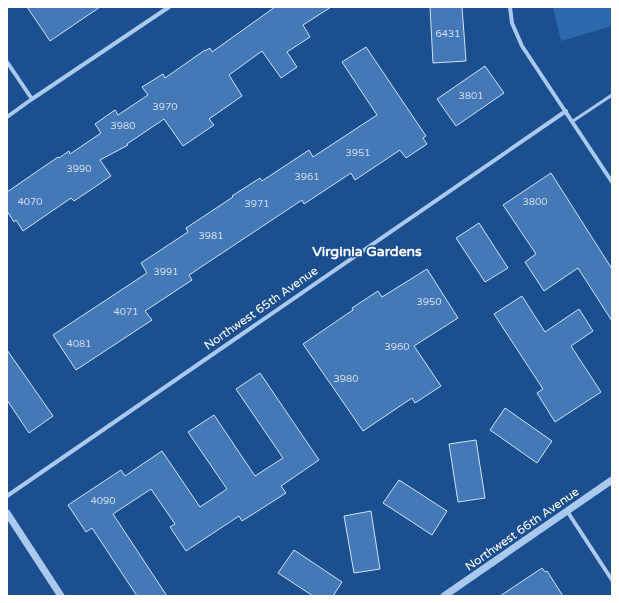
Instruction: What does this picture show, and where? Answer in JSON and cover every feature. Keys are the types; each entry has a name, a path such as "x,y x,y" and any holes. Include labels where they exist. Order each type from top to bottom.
{"street":[{"path":"7,117 169,7"},
{"path":"510,7 512,23 522,46 612,182"},
{"path":"7,62 32,99"},
{"name":"Northwest 65th Avenue","path":"7,496 566,111"},
{"name":"Northwest 66th Avenue","path":"444,596 612,480"},
{"path":"567,511 612,580"},
{"path":"7,513 61,596"}],"lane":[{"path":"573,121 612,95"}],"shaded area":[{"path":"553,7 612,7 612,26 561,41"}],"building":[{"path":"27,7 100,7 50,41"},
{"path":"275,7 331,7 303,25 310,37 287,52 297,67 281,78 262,51 229,75 242,96 209,119 214,125 183,146 164,119 127,144 128,145 100,160 111,176 95,187 74,201 71,198 23,231 16,220 14,222 7,211 7,192 58,157 59,158 69,151 70,154 101,133 95,124 115,110 118,115 148,95 142,87 163,74 165,78 205,50 210,48 212,52"},
{"path":"430,7 462,7 466,61 433,63"},
{"path":"366,47 426,136 423,138 427,144 406,158 400,150 355,180 351,173 304,204 302,200 189,275 192,280 145,311 152,320 76,370 53,335 147,273 141,263 188,232 186,228 233,197 232,196 260,178 262,181 309,150 313,157 377,115 342,62"},
{"path":"485,66 504,93 456,126 437,99"},
{"path":"551,173 612,269 612,321 578,268 544,291 525,262 536,254 503,205"},
{"path":"479,223 508,268 485,282 456,238"},
{"path":"427,269 458,318 414,346 441,386 415,403 412,398 363,431 303,344 378,291 382,297"},
{"path":"522,296 545,332 579,309 593,331 571,346 601,392 555,422 537,393 543,389 494,314"},
{"path":"7,350 53,416 29,433 7,400"},
{"path":"260,373 319,460 281,486 286,493 242,521 239,516 186,551 170,527 175,524 151,489 113,514 167,596 137,596 92,528 86,532 68,505 121,470 125,476 162,451 200,507 227,489 188,432 214,415 255,476 283,458 236,389"},
{"path":"505,408 552,441 537,463 490,430"},
{"path":"476,440 485,498 458,502 449,444"},
{"path":"399,480 447,511 432,535 383,503"},
{"path":"371,511 380,569 354,573 344,516"},
{"path":"294,550 342,582 333,596 313,596 278,573"},
{"path":"542,568 545,572 547,571 563,596 500,596"}],"district":[{"name":"Virginia Gardens","path":"367,251"}]}
